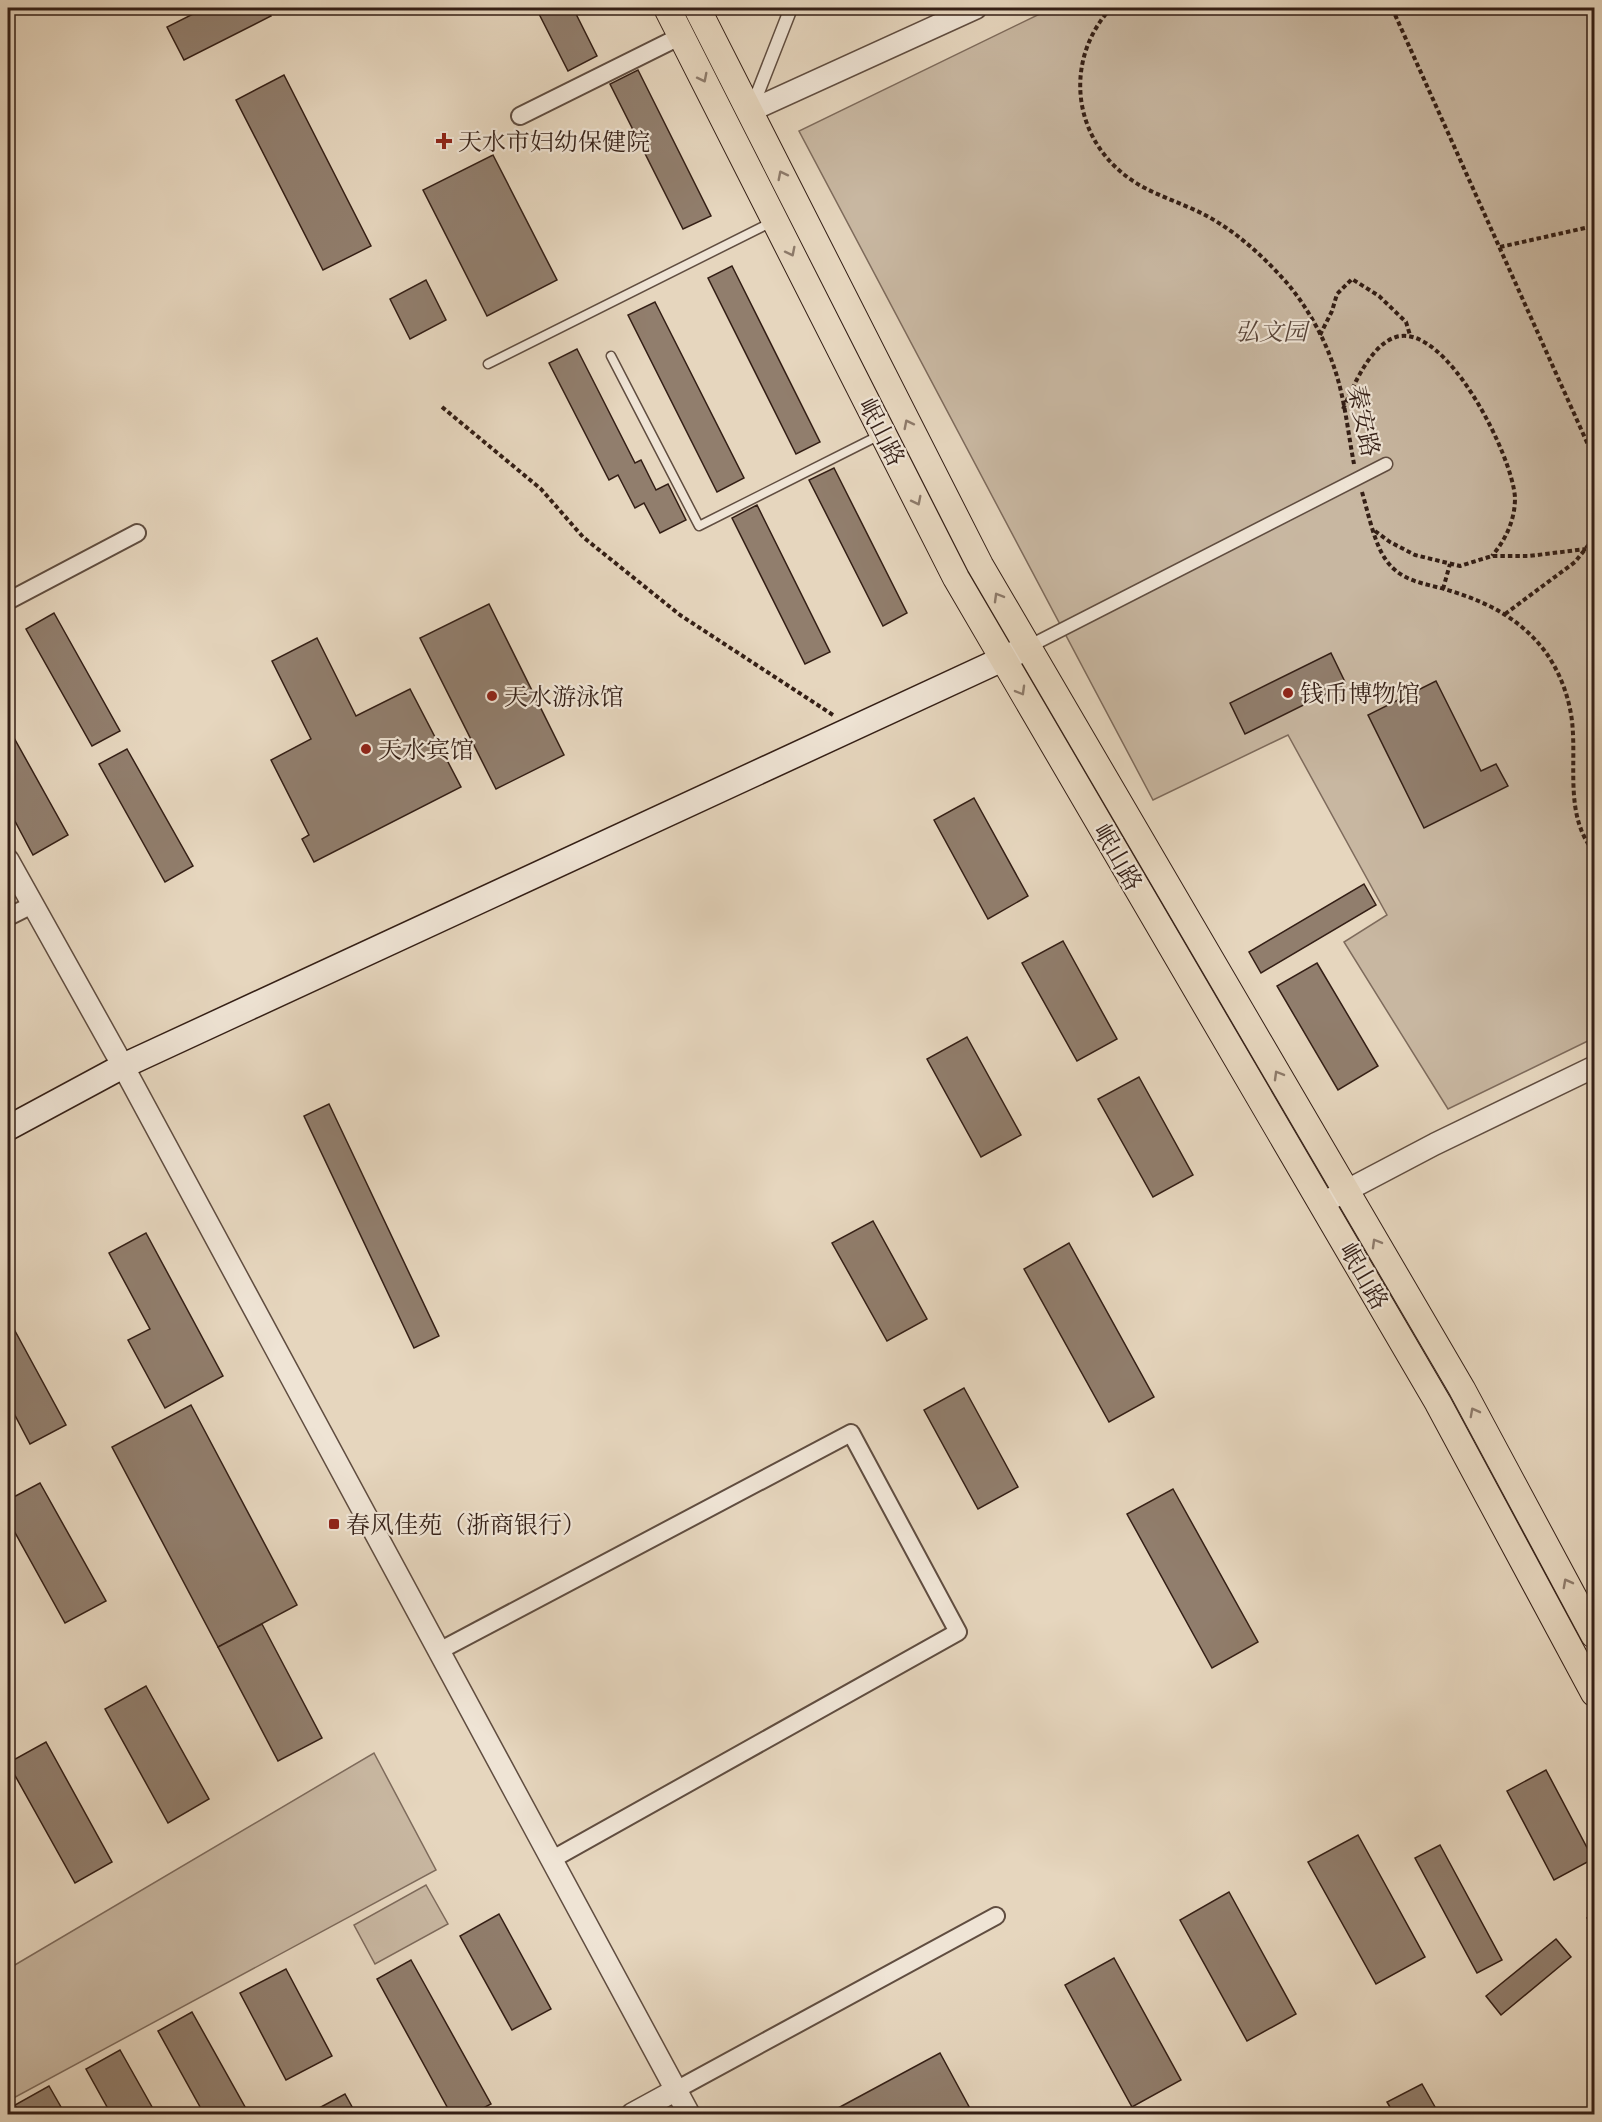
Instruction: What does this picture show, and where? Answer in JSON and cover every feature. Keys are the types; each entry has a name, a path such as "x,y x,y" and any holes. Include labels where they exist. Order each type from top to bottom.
{"main road":[{"name":"岷山路","path":"667,8 956,578 1438,1403 1594,1693"},
{"name":"岷山路","path":"697,8 980,565 1462,1389 1594,1635"},
{"path":"8,1128 123,1066 1028,647"}],"street":[{"path":"750,111 791,8"},
{"path":"750,111 976,8"},
{"path":"520,116 681,36"},
{"path":"1028,647 1386,464"},
{"path":"8,601 137,533"},
{"path":"8,860 123,1066 689,2115"},
{"path":"8,917 32,905"},
{"path":"1322,1204 1435,1144 1594,1067"},
{"path":"439,1651 851,1433 857,1443 958,1632 551,1860"},
{"path":"632,2115 996,1916"}],"lane":[{"path":"488,364 775,221"},
{"path":"611,356 699,526 883,434"}],"path":[{"name":"秦安路","path":"1111,8 1090,36 1082,60 1079,85 1085,119 1092,136 1101,151 1127,177 1208,217 1251,247 1288,285 1304,307 1320,335 1336,372 1357,478 1386,561 1412,582 1480,601 1505,614 1533,637 1554,666 1562,684 1572,721 1576,817 1587,843 1594,852"},
{"path":"1392,8 1594,458"},
{"path":"1500,247 1594,226"},
{"path":"1320,335 1332,311 1337,294 1352,279 1379,296 1406,322 1410,335"},
{"path":"1343,410 1354,384 1370,359 1394,338 1410,335 1430,345 1466,384 1480,405 1502,451 1514,487 1514,512 1506,536 1492,556"},
{"path":"442,407 541,489 583,537 680,615 853,729"},
{"path":"1375,531 1415,555 1460,566 1492,556 1529,556 1586,549"},
{"path":"1505,614 1575,562 1594,538"},
{"path":"1443,589 1450,564"}],"green space":[{"name":"弘文园","path":"1052,8 1594,8 1594,1038 1448,1109 1344,942 1387,915 1288,735 1153,800 799,131"},
{"path":"374,1753 436,1870 8,2101 8,1969"},
{"path":"426,1885 448,1924 375,1964 354,1925"}],"building":[{"path":"205,8 266,8 271,16 184,60 167,27"},
{"path":"536,8 573,8 597,56 568,71"},
{"path":"638,70 711,216 683,229 610,84"},
{"path":"284,75 371,246 323,270 236,100"},
{"path":"493,155 557,280 487,316 423,190"},
{"path":"732,266 820,442 796,454 708,278"},
{"path":"426,280 446,320 410,339 390,299"},
{"path":"655,302 744,478 717,492 628,315"},
{"path":"577,349 635,463 641,460 656,490 668,484 686,520 660,533 644,503 635,508 618,475 609,480 549,363"},
{"path":"834,468 907,613 883,626 809,480"},
{"path":"757,505 830,652 805,664 732,518"},
{"name":"天水游泳馆","path":"489,604 564,755 496,789 420,638"},
{"path":"54,613 120,731 92,746 26,629"},
{"name":"天水宾馆","path":"317,638 356,716 410,689 461,787 314,862 302,839 309,835 271,760 311,739 272,661"},
{"name":"钱币博物馆","path":"1331,653 1346,684 1245,734 1230,703"},
{"path":"1436,681 1481,771 1496,764 1508,786 1424,828 1368,715"},
{"path":"8,727 68,835 33,855 8,808"},
{"path":"127,749 193,866 165,882 99,764"},
{"path":"974,798 1028,896 988,919 934,820"},
{"path":"1364,884 1376,905 1261,973 1249,952"},
{"path":"1063,941 1117,1039 1077,1061 1022,963"},
{"path":"1317,963 1378,1066 1338,1090 1277,986"},
{"path":"967,1037 1021,1135 981,1157 927,1059"},
{"path":"1139,1077 1193,1175 1153,1197 1098,1099"},
{"path":"329,1104 439,1336 414,1348 304,1116"},
{"path":"873,1221 927,1319 887,1341 832,1243"},
{"path":"146,1233 223,1376 165,1408 128,1340 150,1329 109,1253"},
{"path":"1069,1243 1154,1397 1109,1422 1024,1269"},
{"path":"8,1318 66,1425 30,1444 8,1402"},
{"path":"964,1388 1018,1487 978,1509 924,1410"},
{"path":"191,1405 297,1605 218,1647 112,1447"},
{"path":"40,1483 106,1601 65,1623 8,1520 8,1500"},
{"path":"1173,1489 1258,1642 1212,1668 1127,1514"},
{"path":"262,1624 322,1738 278,1761 218,1647"},
{"path":"146,1686 209,1799 168,1823 105,1709"},
{"path":"46,1742 112,1862 75,1883 8,1763"},
{"path":"1546,1770 1593,1859 1554,1880 1507,1791"},
{"path":"1358,1835 1425,1957 1376,1984 1308,1862"},
{"path":"1440,1845 1502,1960 1477,1973 1415,1858"},
{"path":"1229,1892 1296,2014 1247,2041 1180,1920"},
{"path":"1594,1912 1594,1929 1587,1918"},
{"path":"499,1914 551,2009 512,2030 460,1936"},
{"path":"1556,1939 1571,1957 1501,2015 1486,1996"},
{"path":"1114,1958 1181,2080 1132,2107 1065,1985"},
{"path":"411,1960 491,2104 472,2114 451,2114 377,1979"},
{"path":"286,1969 332,2056 286,2080 240,1993"},
{"path":"192,2012 249,2114 204,2114 158,2031"},
{"path":"120,2050 156,2114 111,2114 86,2069"},
{"path":"940,2053 973,2114 827,2114"},
{"path":"1422,2084 1439,2114 1394,2114 1387,2102"},
{"path":"49,2086 65,2114 20,2114 15,2105"},
{"path":"345,2094 356,2114 308,2114"}],"place":[{"name":"天水市妇幼保健院","path":"444,141"},
{"name":"钱币博物馆","path":"1288,693"},
{"name":"天水游泳馆","path":"492,696"},
{"name":"天水宾馆","path":"366,749"},
{"name":"春风佳苑（浙商银行）","path":"334,1524"}]}
